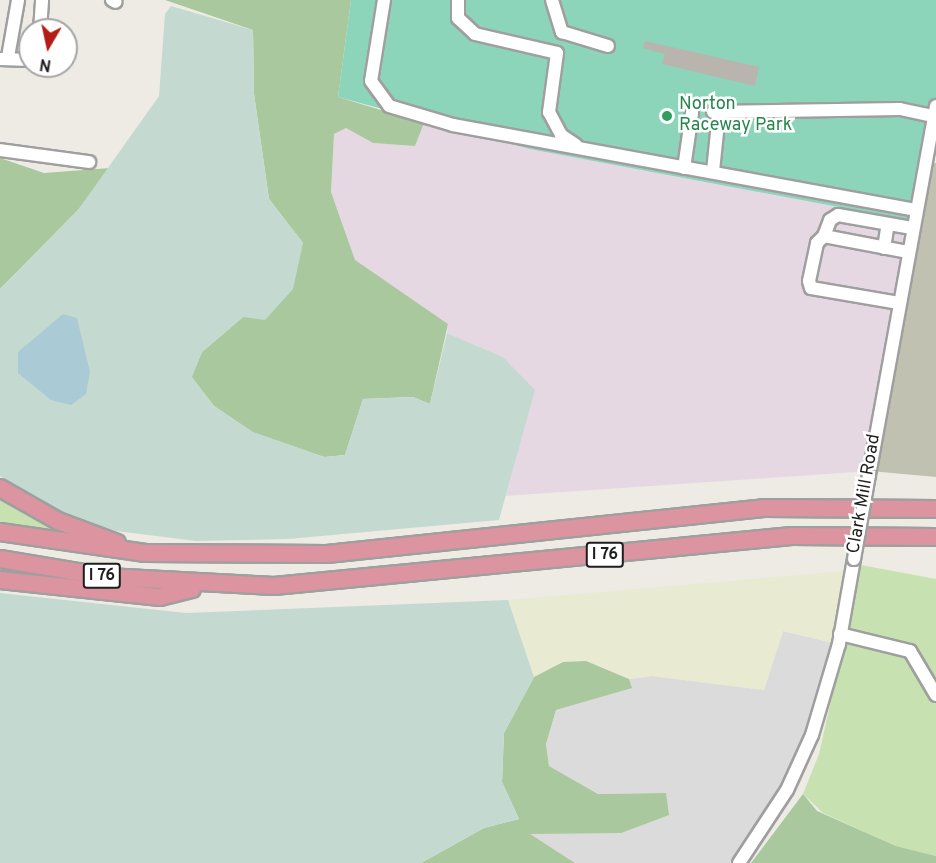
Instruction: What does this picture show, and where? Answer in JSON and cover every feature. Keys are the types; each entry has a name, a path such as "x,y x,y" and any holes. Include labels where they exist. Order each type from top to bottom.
{"highway":[{"path":"0,488 65,525 162,554"},
{"name":"I 76","path":"0,532 162,554 327,554 764,508 936,509"},
{"name":"I 76","path":"0,559 204,586 347,582 792,536 936,537"},
{"path":"0,580 160,597 204,586"}],"street":[{"path":"4,58 18,0"},
{"path":"41,18 42,0"},
{"path":"384,0 371,81 389,106 453,125 684,168 713,171 915,210"},
{"path":"458,0 458,18 475,34 557,53 549,112 561,135 585,150"},
{"path":"552,0 562,32 608,46"},
{"path":"713,171 716,113 900,109 934,111"},
{"name":"Clark Mill Road","path":"739,863 804,756 840,634 934,111"},
{"path":"684,168 692,113"},
{"path":"0,150 89,162"},
{"path":"899,303 811,288 817,243 824,236 833,216 912,228"},
{"path":"884,248 888,224"},
{"path":"824,236 908,252"},
{"path":"840,634 910,651 936,695"}],"shaded area":[{"path":"171,6 253,30 254,94 269,199 303,243 293,289 265,320 243,317 202,352 192,377 214,406 253,432 324,457 345,455 363,399 413,397 430,404 447,333 503,357 535,390 499,520 288,539 196,541 116,531 72,518 0,476 0,289 78,210 159,96 165,14"},
{"path":"424,123 913,221 870,471 506,496 519,446 503,357 447,333 448,324 355,261 331,192 334,134 346,128 373,143 415,146"},
{"path":"923,161 936,163 936,477 870,471"},
{"path":"844,571 833,643 783,631 764,690 652,676 629,679 586,661 563,662 534,677 508,600"},
{"path":"0,593 186,613 508,600 534,677 504,733 502,782 519,819 484,828 421,863 0,863"},
{"path":"783,631 833,643 818,706 787,779 731,863 575,863 529,834 551,833 666,793 598,794 549,766 546,744 556,710 631,688 629,679 652,676 764,690"}],"green space":[{"path":"165,0 351,0 338,97 424,123 415,146 373,143 346,128 334,134 331,192 355,260 448,324 430,404 413,397 363,399 345,455 324,457 252,432 214,406 191,377 202,352 243,317 303,243 269,199 254,94 253,30"},
{"name":"Norton Raceway Park","path":"351,0 936,0 936,106 913,221 530,149 338,97"},
{"path":"0,158 44,173 110,168 78,210 0,289"},
{"path":"0,499 49,522 78,538 0,523"},
{"path":"861,565 936,579 936,856 896,846 823,813 803,794 819,754"},
{"path":"586,661 629,679 632,688 556,710 546,744 549,766 598,794 666,793 669,815 621,833 530,834 575,863 421,863 484,828 519,819 502,782 504,733 534,677 563,662"},
{"path":"803,794 817,811 896,846 936,856 936,863 751,863"}],"water":[{"path":"63,314 77,318 90,372 86,394 71,405 51,400 18,373 18,352"}],"building":[{"path":"645,41 759,67 755,86 662,64 665,54 643,48"}],"place":[{"name":"Norton Raceway Park","path":"667,116"}]}
